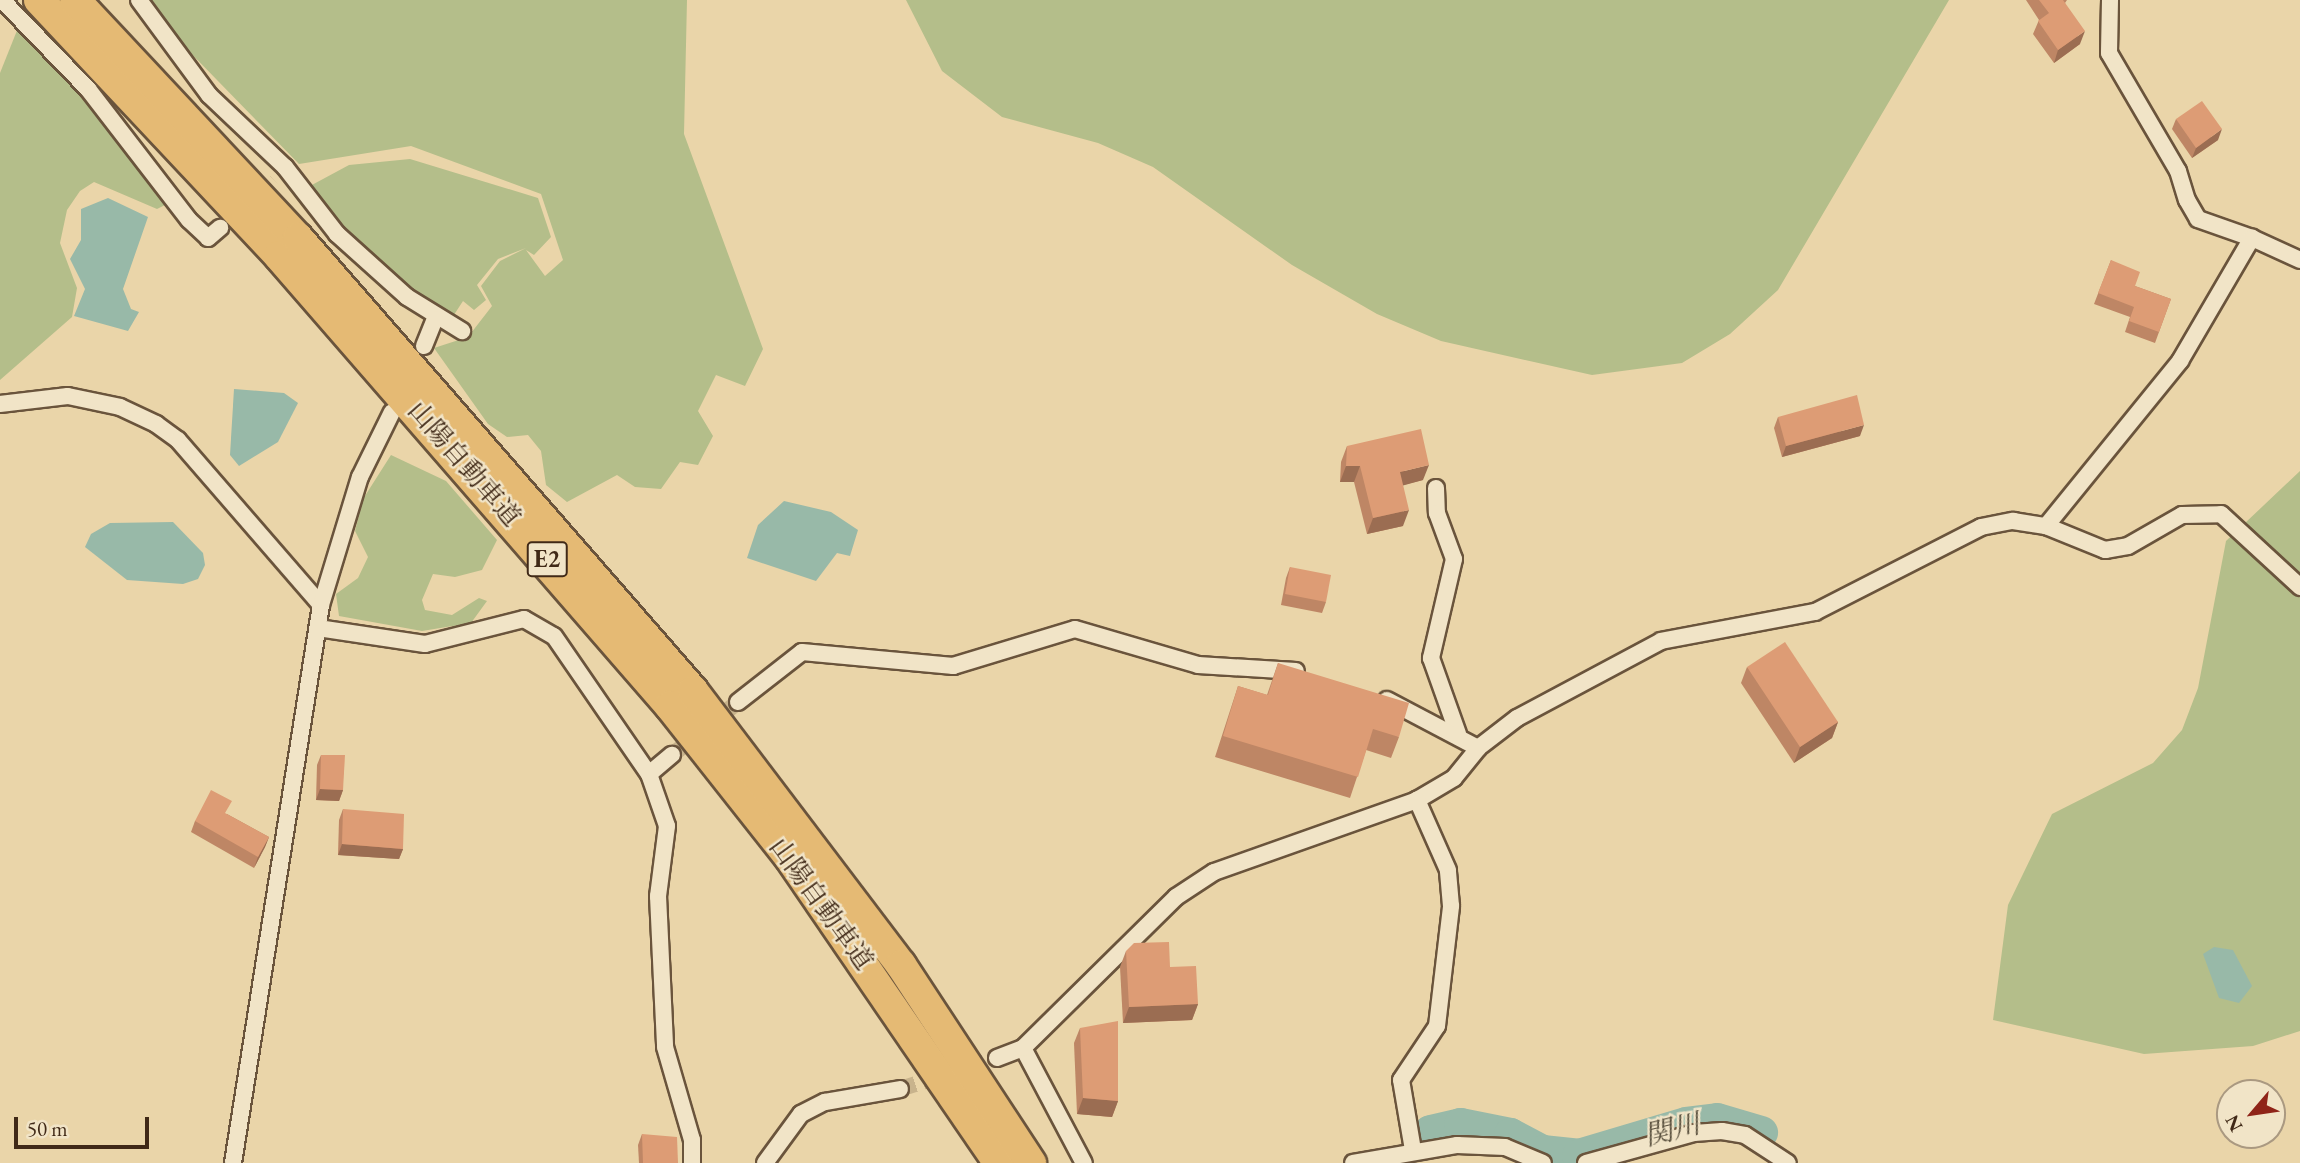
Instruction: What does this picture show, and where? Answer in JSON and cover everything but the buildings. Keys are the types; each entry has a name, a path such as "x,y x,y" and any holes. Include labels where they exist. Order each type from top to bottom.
{"highway":[{"name":"山陽自動車道","path":"39,0 279,256 670,706 790,858 999,1163"},
{"name":"山陽自動車道","path":"75,0 307,248 692,691 901,965 1031,1163"}],"street":[{"path":"2,0 88,89 189,220 208,238 220,228"},
{"path":"139,0 209,95 285,167 337,234 435,319 463,331"},
{"path":"2110,0 2109,53 2178,171 2187,200 2198,219 2252,238 2300,260"},
{"path":"273,180 285,167"},
{"path":"2046,526 2180,361 2252,238"},
{"path":"424,346 435,319"},
{"path":"0,404 68,396 120,407 156,424 178,440 321,605"},
{"path":"233,1163 321,605 360,477 392,412"},
{"path":"1436,488 1437,513 1454,559 1431,658 1458,734"},
{"path":"997,1058 1023,1048 1176,897 1214,872 1417,800 1454,778 1478,748 1635,650 1815,612 1981,527 2013,521 2046,526 2105,550 2128,546 2182,515 2221,513 2300,587"},
{"path":"318,628 425,644 524,619 541,625 649,774 667,825 658,896 665,1046 692,1140 692,1163"},
{"path":"738,702 802,652 953,666 1075,629 1198,665 1309,675"},
{"path":"1370,694 1458,734 1478,748"},
{"path":"649,774 672,755"},
{"path":"1413,1150 1401,1080 1437,1026 1451,906 1448,870 1417,800"},
{"path":"1023,1048 1084,1163"},
{"path":"765,1163 800,1114 825,1102 900,1089"},
{"path":"1586,1163 1694,1133 1722,1131 1745,1135 1788,1163"},
{"path":"1353,1163 1413,1150 1505,1147 1543,1163"}],"green space":[{"path":"139,0 687,0 684,134 763,349 745,386 716,375 698,411 713,436 698,465 680,462 661,489 635,487 617,475 567,502 546,485 541,451 528,435 507,437 488,424 434,348 468,337 492,306 481,286 500,261 526,248 498,259 477,285 486,300 474,310 463,301 450,321 419,303 339,230 310,186 349,165 410,159 538,198 551,237 534,255 526,250 545,276 563,260 541,194 411,146 299,164"},
{"path":"906,0 1949,0 1778,290 1730,334 1682,363 1592,375 1441,341 1377,314 1292,265 1153,167 1098,143 1002,117 942,71"},
{"path":"20,23 65,66 167,204 157,209 94,182 80,191 67,210 60,243 77,288 72,317 0,380 0,73"},
{"path":"391,455 446,481 497,540 482,570 455,577 433,574 422,600 425,610 452,615 479,598 487,601 471,623 422,631 339,616 336,594 358,578 368,557 355,531 363,499"},
{"path":"2300,471 2300,1031 2253,1046 2144,1054 1993,1020 2008,905 2052,814 2153,763 2182,730 2198,688 2226,541"}],"shaded area":[{"path":"108,198 148,217 123,289 131,309 139,312 128,331 74,316 85,289 70,259 81,240 81,209"},
{"path":"234,389 284,393 298,403 278,442 239,466 230,455"},
{"path":"784,501 831,512 858,530 850,556 837,553 816,581 747,558 758,525"},
{"path":"173,522 203,553 205,565 198,579 183,584 127,580 85,547 91,534 110,523"},
{"path":"2214,947 2233,950 2252,986 2239,1003 2219,998 2203,954"}],"waterway":[{"name":"関川","path":"1428,1138 1430,1131 1460,1124 1510,1134 1542,1151 1578,1155 1686,1123 1717,1119 1761,1132"}],"tunnel":[{"path":"220,228 273,180"},
{"path":"672,755 738,702"},
{"path":"900,1089 997,1058"}]}
